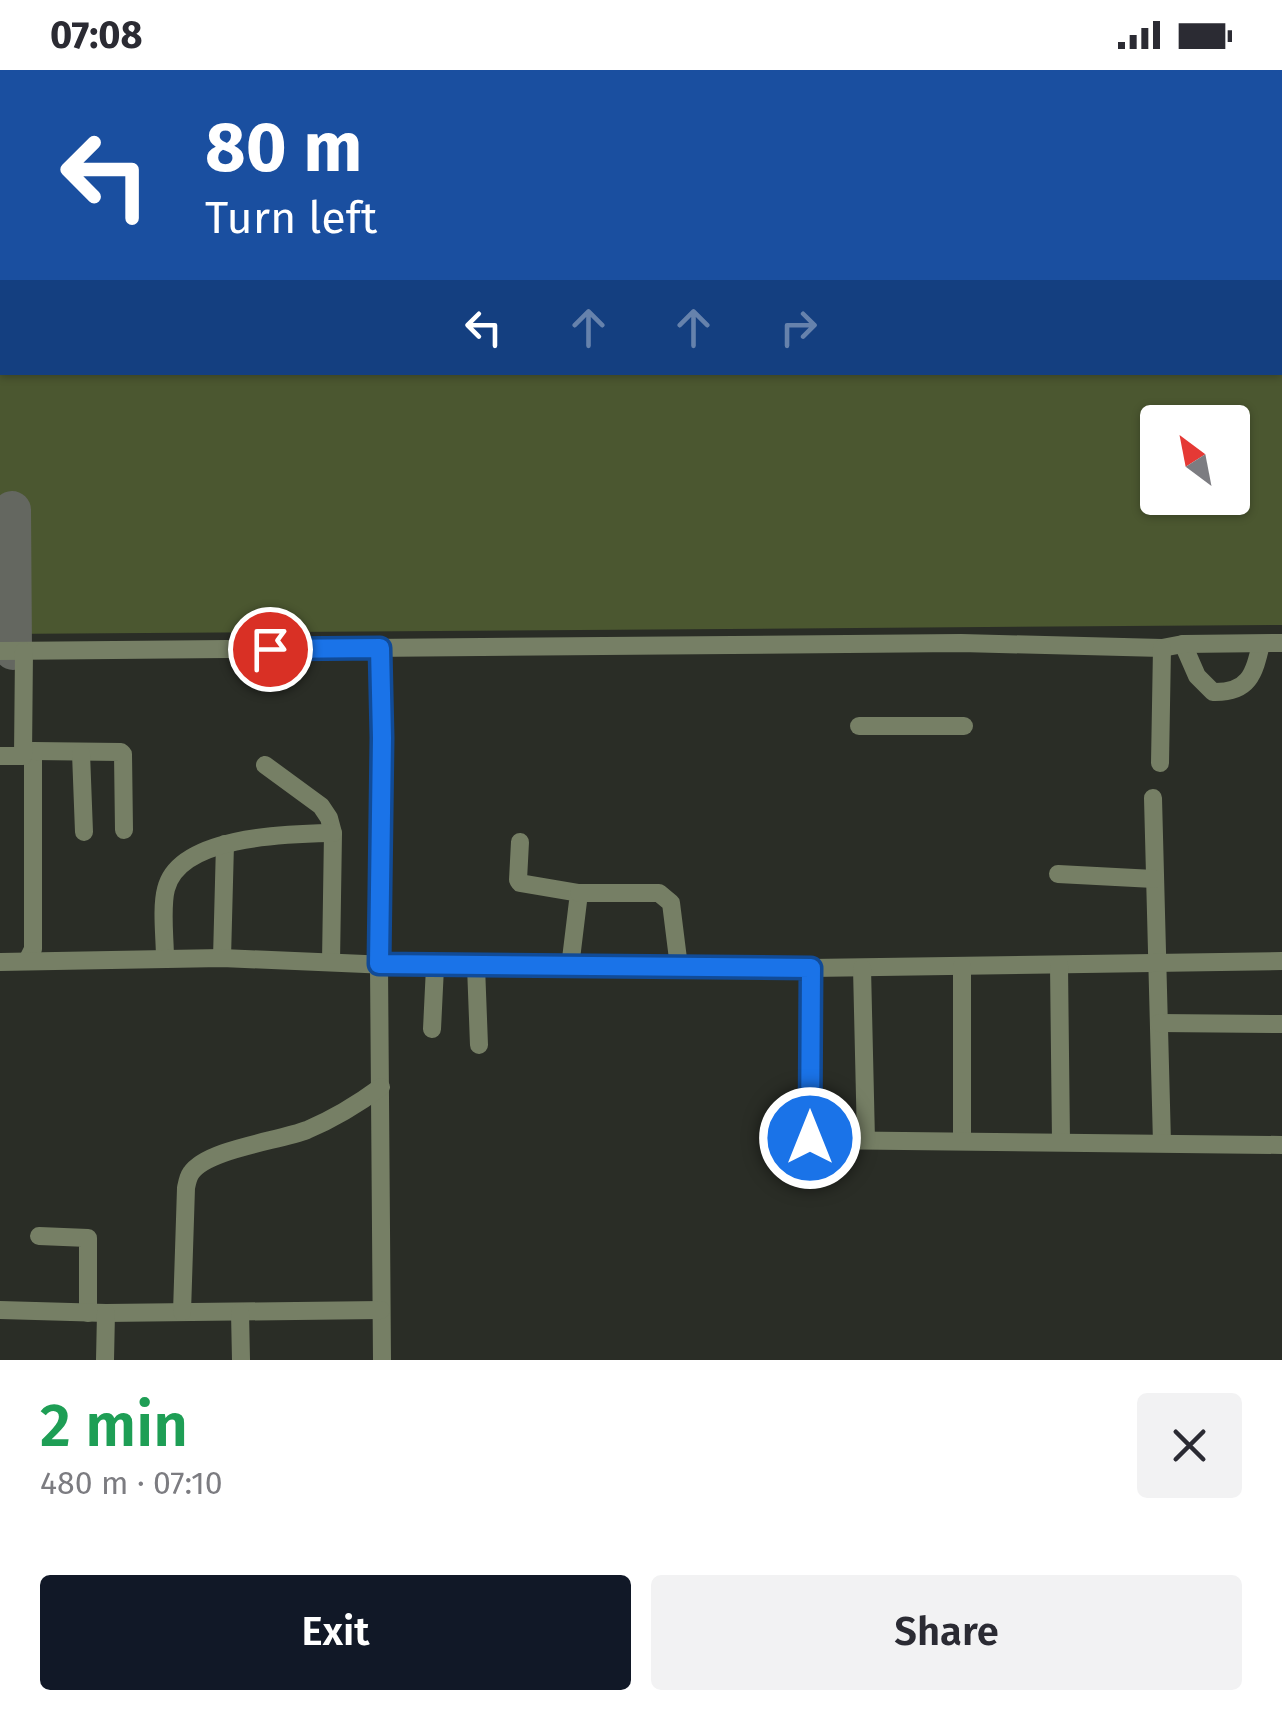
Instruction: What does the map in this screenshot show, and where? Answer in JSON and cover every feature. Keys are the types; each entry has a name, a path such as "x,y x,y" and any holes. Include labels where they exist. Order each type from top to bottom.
{"street":[{"path":"12,651 961,644 1162,648 1183,644 1282,643"},
{"path":"1183,644 1196,676 1212,692 1223,692 1239,688 1251,677 1261,644"},
{"path":"380,648 382,1360"},
{"path":"1160,763 1162,648"},
{"path":"0,752 14,741 12,651"},
{"path":"12,651 26,753 24,962"},
{"path":"858,726 964,726"},
{"path":"0,752 119,751 123,754 124,830"},
{"path":"81,753 84,832"},
{"path":"265,765 321,806 329,818 333,834 330,962"},
{"path":"1153,798 1162,1144"},
{"path":"166,959 165,891 172,872 180,864 225,844 289,834 333,834"},
{"path":"520,842 520,883 579,893 659,893 672,904 678,967"},
{"path":"222,958 225,844"},
{"path":"1058,874 1154,880"},
{"path":"570,967 579,893"},
{"path":"0,962 222,958 435,967 862,968 1282,961"},
{"path":"1059,965 1061,1142"},
{"path":"476,966 479,1044"},
{"path":"962,966 962,1141"},
{"path":"432,1029 435,967"},
{"path":"811,968 812,1140 1282,1145"},
{"path":"862,968 866,1140"},
{"path":"1159,1023 1282,1024"},
{"path":"182,1312 186,1188 191,1173 225,1152 305,1130 356,1105 380,1087"},
{"path":"39,1236 88,1238 105,1360"},
{"path":"0,1310 381,1310"},
{"path":"240,1312 240,1360"}],"green space":[{"path":"0,375 1282,375 1282,625 0,634"}],"taxiway":[{"path":"12,510 13,651"}],"route":[{"path":"270,649 380,648 379,964 811,968 810,1138"}]}
